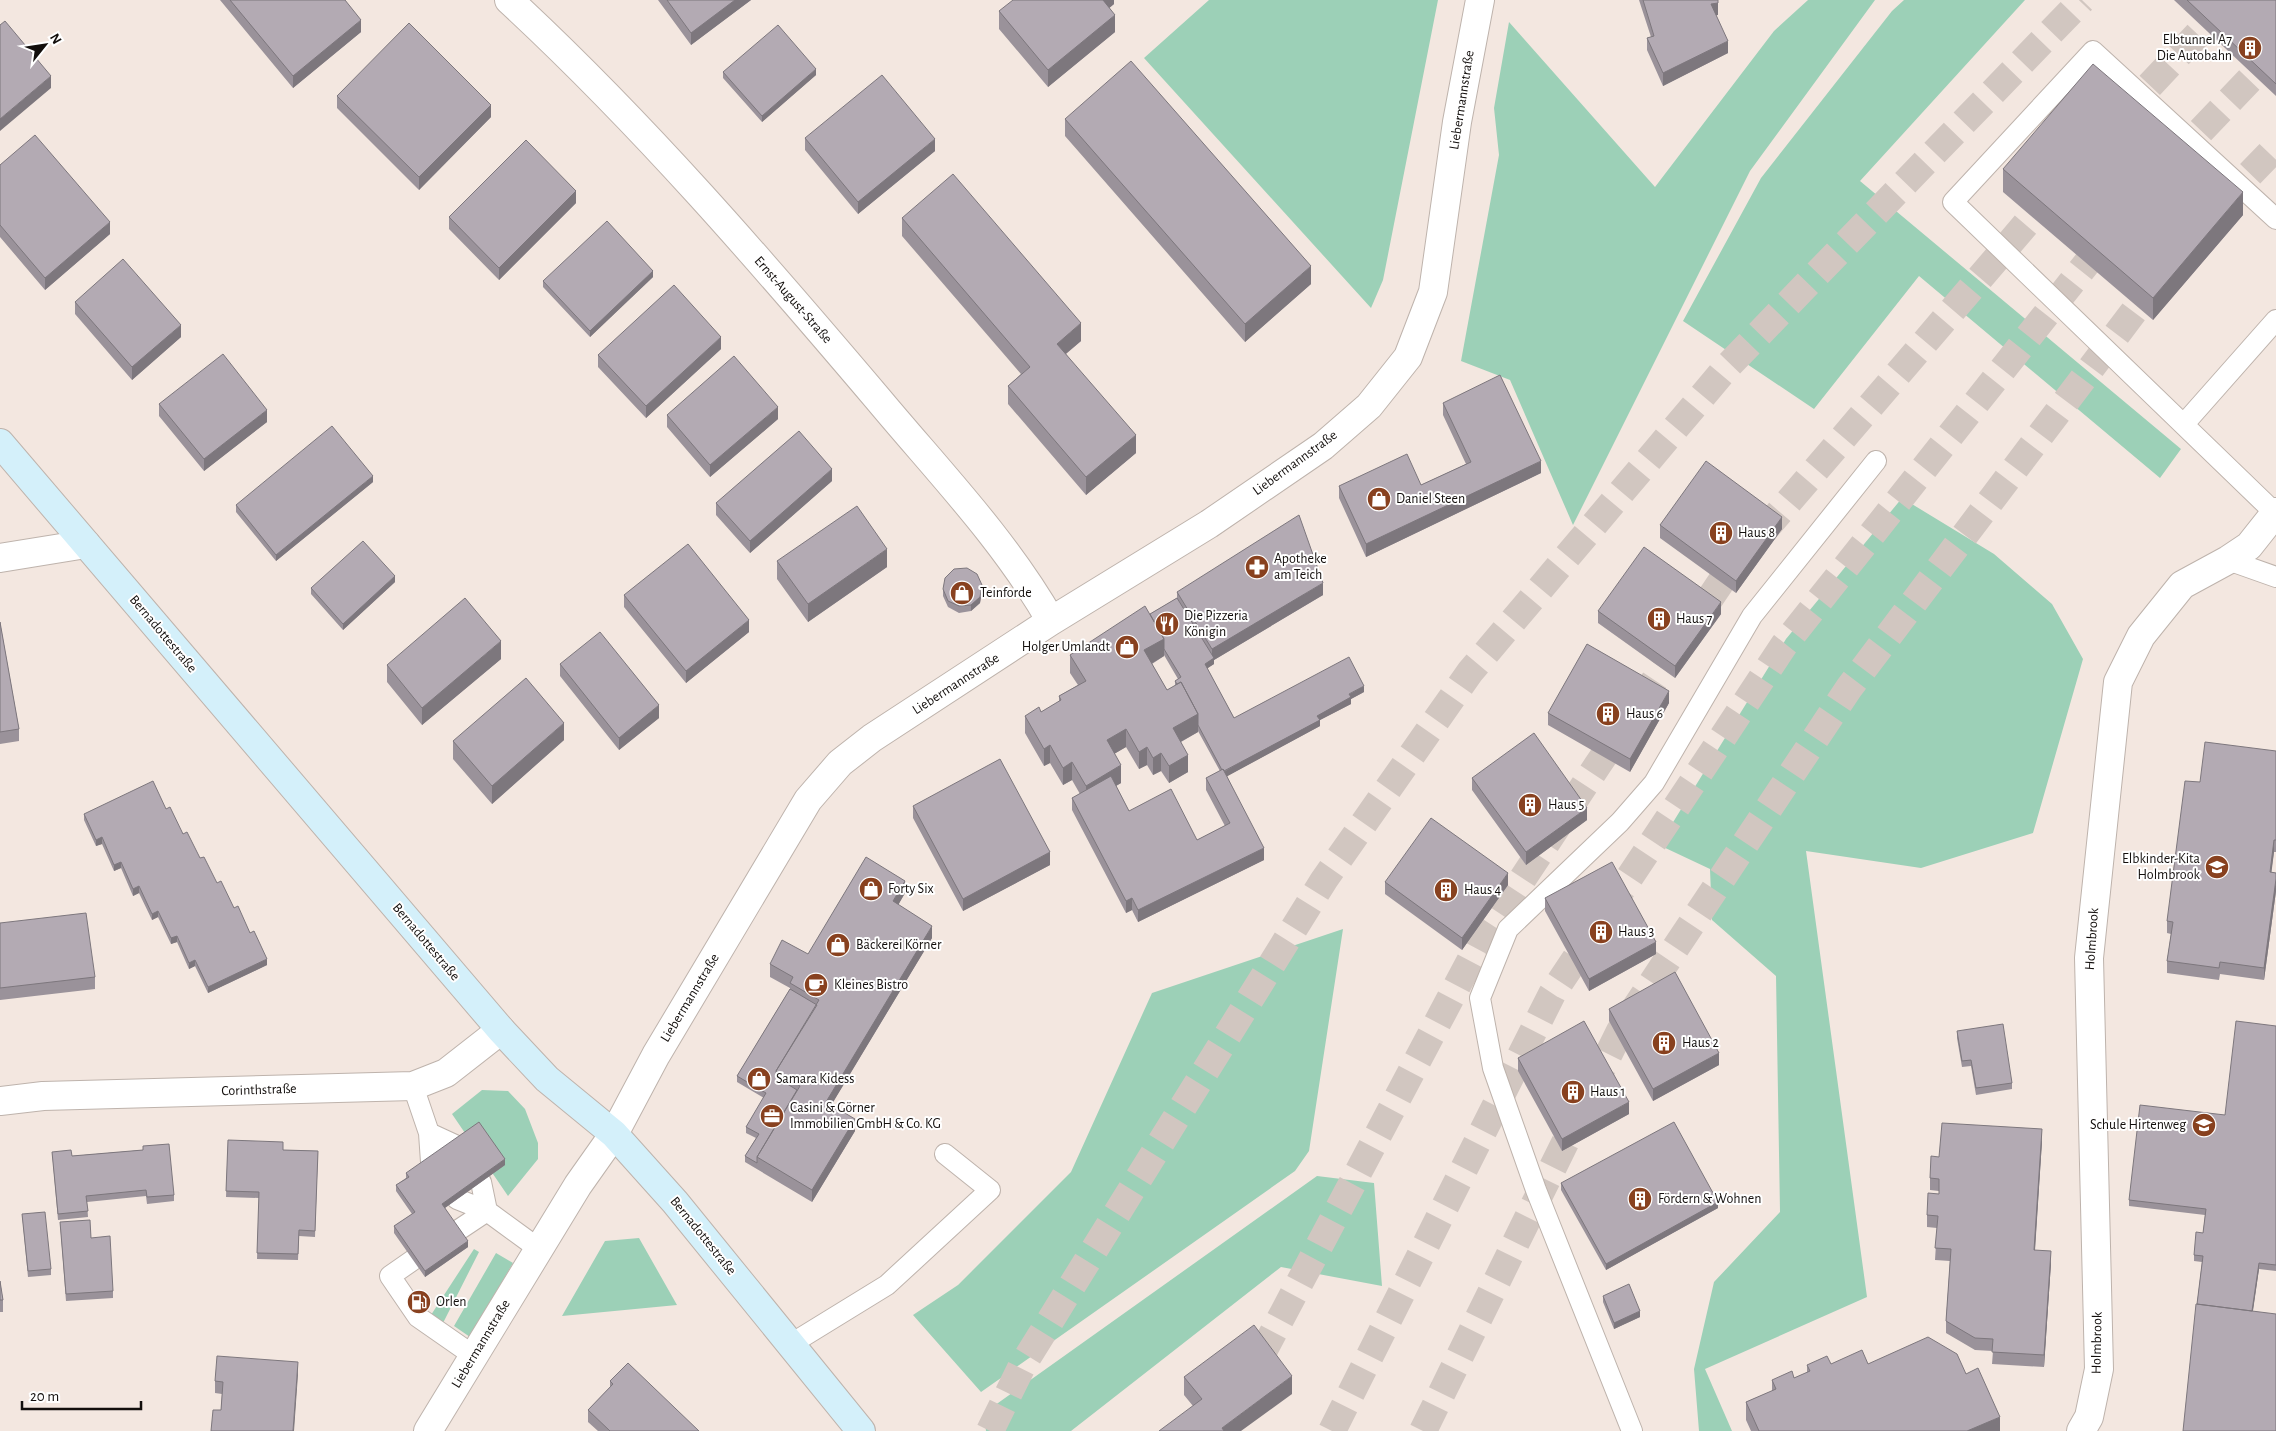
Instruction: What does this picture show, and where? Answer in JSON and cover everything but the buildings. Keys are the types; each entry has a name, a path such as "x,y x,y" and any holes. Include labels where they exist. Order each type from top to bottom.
{"street":[{"name":"Ernst-August-Straße","path":"509,0 562,49 650,138 782,286 998,542 1037,596 1052,621"},
{"name":"Liebermannstraße","path":"428,1431 578,1185 614,1134 656,1055 808,800 840,763 872,738 1052,621 1209,524 1323,446 1369,406 1408,357 1433,292 1457,122 1480,0"},
{"name":"Bernadottestraße","path":"0,443 501,1030 547,1079 614,1134 682,1210 861,1431"},
{"name":"Holmbrook","path":"2080,1431 2089,1417 2099,1369 2089,958 2118,682 2141,636 2182,584 2228,560 2249,546 2276,512"},
{"path":"0,558 86,544"},
{"name":"Corinthstraße","path":"0,1100 43,1096 412,1086 446,1073 501,1030"}],"lane":[{"path":"2276,219 2093,52 1953,202 2276,512"},
{"path":"2184,424 2276,320"},
{"path":"1632,1431 1536,1190 1493,1068 1480,998 1508,929 1620,822 1654,783 1752,616 1876,461"},
{"path":"2228,560 2276,577"},
{"path":"412,1086 429,1133 431,1162"},
{"path":"429,1133 455,1146"},
{"path":"791,1344 887,1285 990,1190 945,1154"},
{"path":"481,1182 487,1210"},
{"path":"457,1199 487,1210 539,1249"},
{"path":"457,1231 487,1210"},
{"path":"413,1260 390,1276 418,1317 474,1356"}],"green space":[{"path":"1209,0 1438,0 1383,280 1371,308 1144,58"},
{"path":"1808,0 1875,0 1750,171 1573,525 1510,380 1461,361 1499,155 1494,108 1509,22 1655,187 1774,31"},
{"path":"1904,0 2025,0 1860,181 2181,449 2160,478 1919,276 1814,409 1683,321 1761,178 1892,11"},
{"path":"1902,498 1994,554 2052,604 2083,659 2033,833 1921,868 1806,851 1867,1297 1705,1369 1732,1431 1699,1431 1694,1369 1714,1282 1780,1212 1776,976 1712,920 1710,869 1659,845 1786,639"},
{"path":"1343,929 1309,1151 1295,1171 981,1392 913,1315 958,1285 1071,1172 1152,993"},
{"path":"482,1090 508,1091 525,1109 538,1143 538,1159 508,1196 452,1114"},
{"path":"1317,1176 1374,1183 1382,1286 1281,1267 1071,1431 986,1431 984,1413"},
{"path":"639,1238 677,1305 562,1316 605,1241"},
{"path":"474,1249 479,1252 443,1323 431,1315"},
{"path":"496,1253 513,1263 470,1337 454,1326"}],"tunnel":[{"path":"990,1431 1022,1366 1324,880 1470,672 1726,368 2082,0"},
{"path":"2121,116 2230,0"},
{"path":"2172,161 2276,52"},
{"path":"2221,204 2276,147"},
{"path":"1221,1431 1477,948 1597,766 1725,576 2056,189"},
{"path":"1332,1431 1552,994 1784,645 2110,234"},
{"path":"1423,1431 1620,1031 1849,688 2160,277"}],"place":[{"name":"Elbtunnel A7 Die Autobahn","path":"2250,48"},
{"name":"Daniel Steen","path":"1379,499"},
{"name":"Haus 8","path":"1721,533"},
{"name":"Apotheke am Teich","path":"1257,567"},
{"name":"Teinforde","path":"962,593"},
{"name":"Haus 7","path":"1659,619"},
{"name":"Die Pizzeria Königin","path":"1167,624"},
{"name":"Holger Umlandt","path":"1127,647"},
{"name":"Haus 6","path":"1608,714"},
{"name":"Haus 5","path":"1530,805"},
{"name":"Elbkinder-Kita Holmbrook","path":"2217,867"},
{"name":"Forty Six","path":"871,889"},
{"name":"Haus 4","path":"1446,890"},
{"name":"Haus 3","path":"1601,932"},
{"name":"Bäckerei Körner","path":"838,945"},
{"name":"Kleines Bistro","path":"816,985"},
{"name":"Haus 2","path":"1664,1043"},
{"name":"Samara Kidess","path":"759,1079"},
{"name":"Haus 1","path":"1573,1092"},
{"name":"Casini & Görner Immobilien GmbH & Co. KG","path":"772,1116"},
{"name":"Schule Hirtenweg","path":"2204,1125"},
{"name":"Fördern & Wohnen","path":"1640,1199"},
{"name":"Orlen","path":"419,1302"}]}
